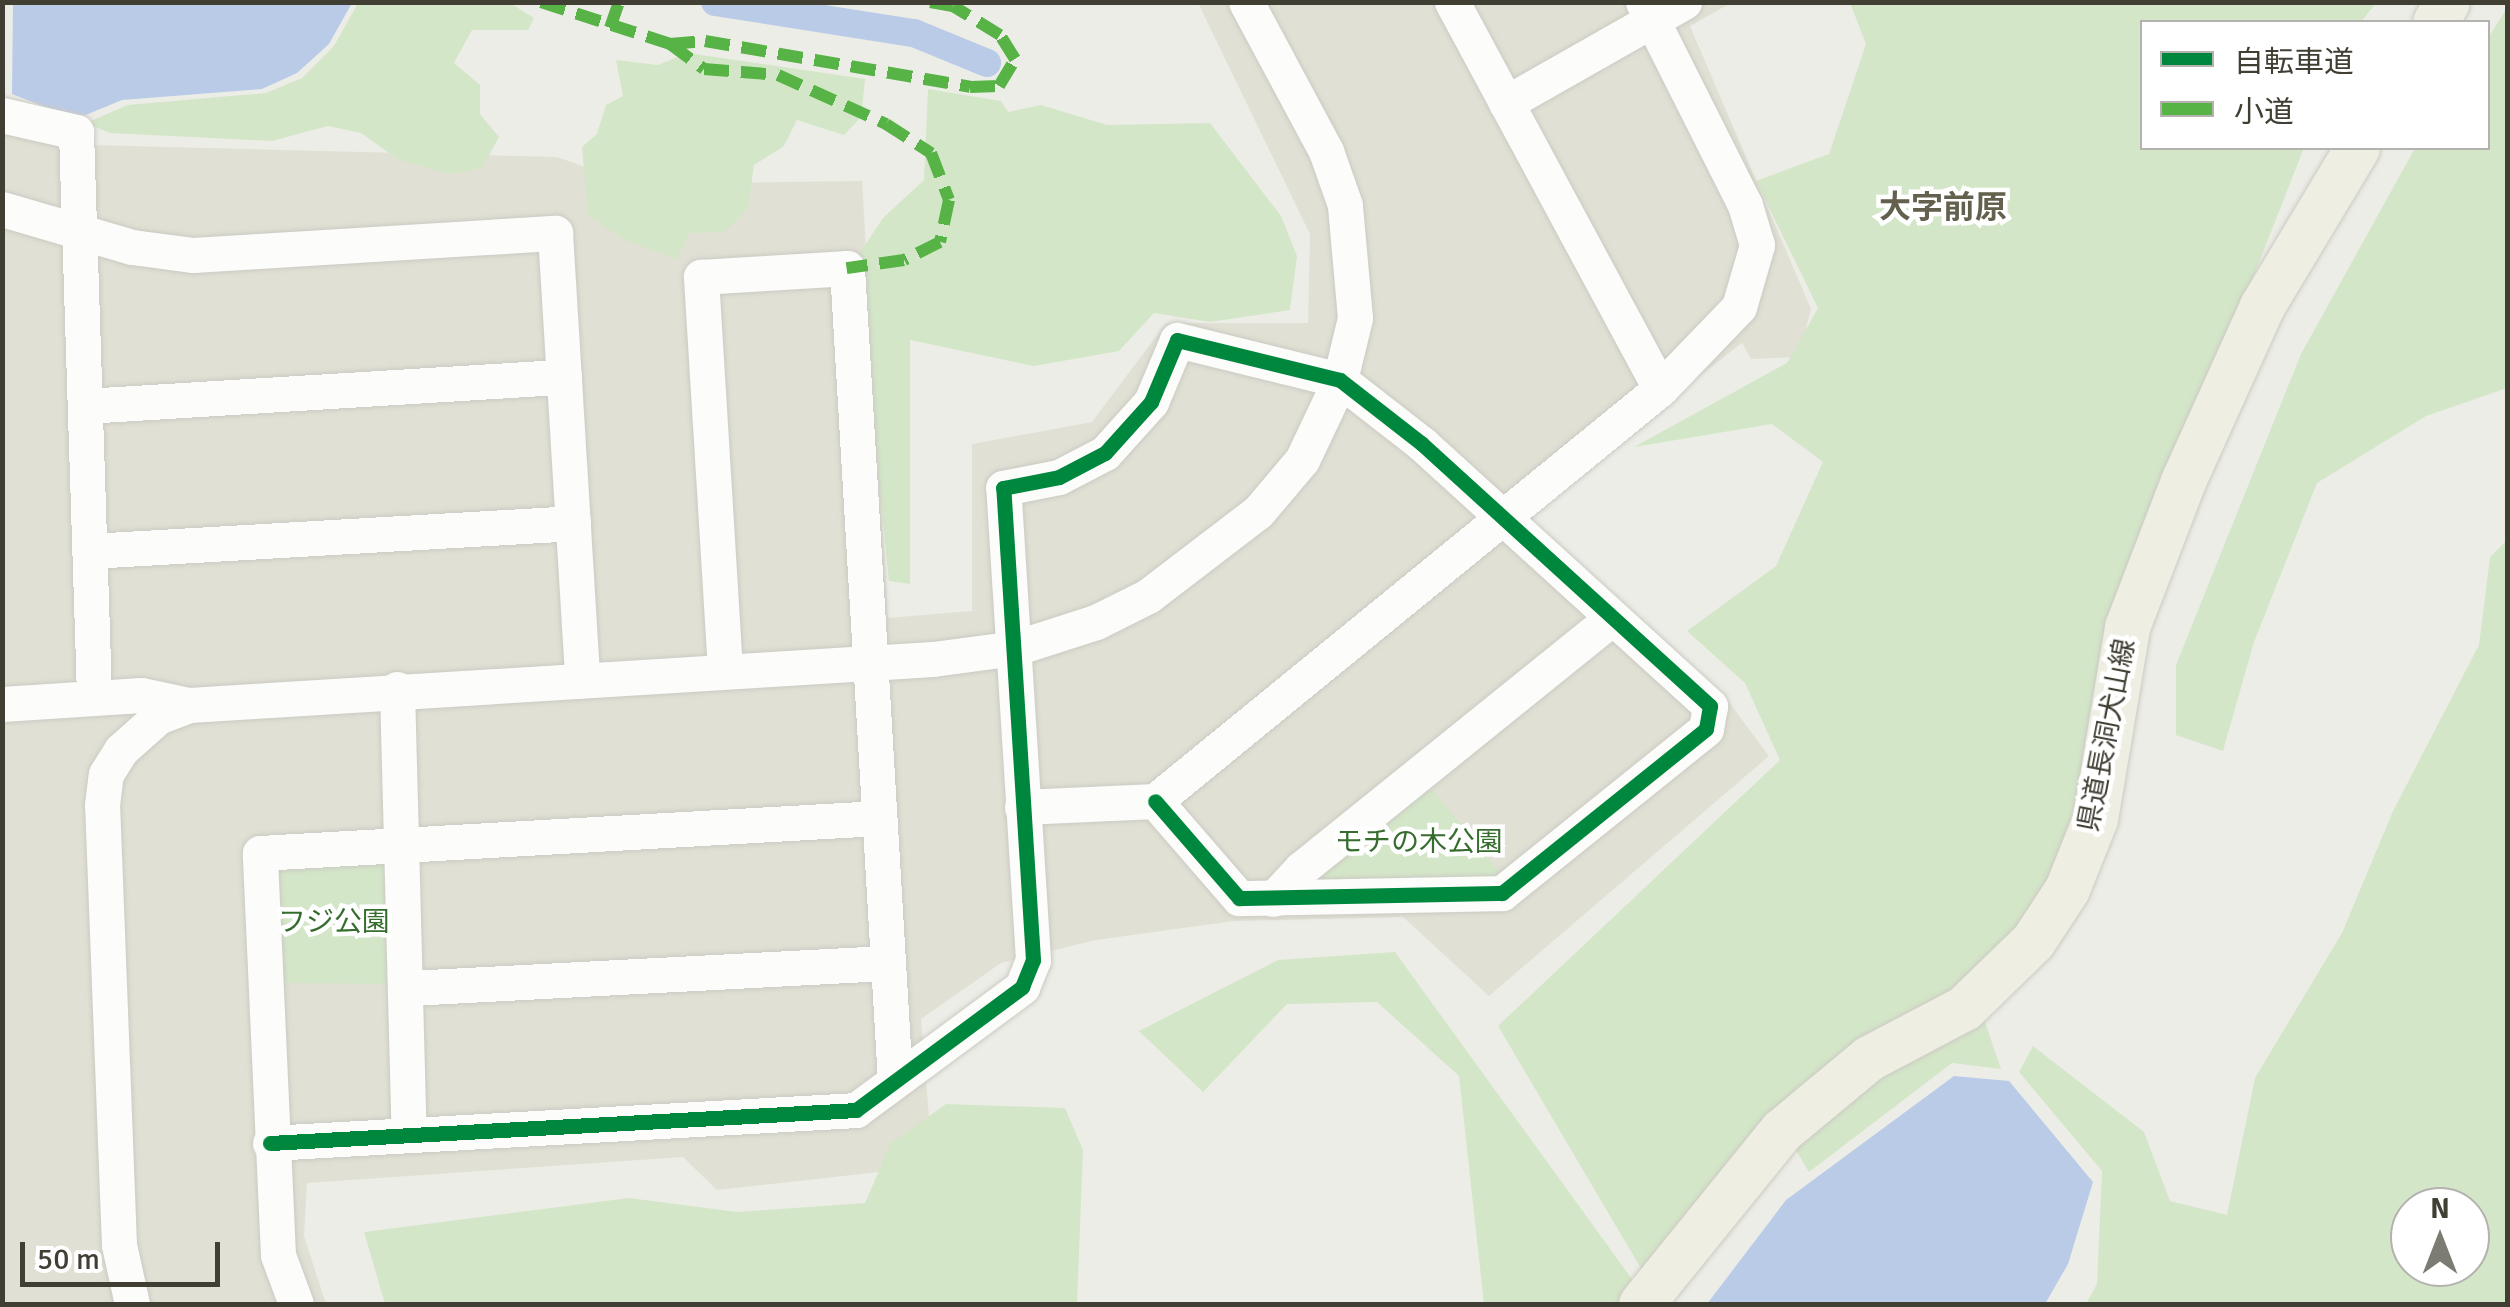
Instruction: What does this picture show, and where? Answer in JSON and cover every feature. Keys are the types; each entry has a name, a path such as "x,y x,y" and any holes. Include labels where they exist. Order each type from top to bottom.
{"main road":[{"name":"県道長洞犬山線","path":"1641,1304 1781,1131 1869,1058 1964,1008 2033,941 2067,890 2095,819 2127,627 2183,481 2262,306 2356,150"}],"street":[{"path":"2,704 141,695 189,705 872,662 1014,648 1096,622 1196,566 1258,512 1302,460 1340,380 1355,318 1345,205 1326,151 1246,2"},
{"path":"1452,2 1660,389"},
{"path":"1506,103 1647,11 1684,2"},
{"path":"1022,807 1155,801 1660,389 1739,307 1757,245 1745,205 1647,11"},
{"path":"2,115 76,132 75,232 94,696"},
{"path":"2,209 75,232 193,255 555,233 582,680"},
{"path":"724,670 701,277 847,268 895,1081"},
{"path":"270,1142 856,1110 1022,987 1032,972 1003,488 1058,477 1105,453 1151,402 1176,340 1340,380 1421,443 1710,706 1706,729 1502,893 1239,898 1155,801"},
{"path":"85,406 564,377"},
{"path":"90,550 573,522"},
{"path":"1273,899 1300,869 1611,619"},
{"path":"398,689 409,988 409,1134"},
{"path":"132,1304 119,1245 102,805 106,774 121,750 158,717 189,705"},
{"path":"296,1304 278,1254 260,853 878,818"},
{"path":"409,988 886,963"}],"shaded area":[{"path":"1198,3 1731,3 1690,26 1811,309 1799,357 1751,359 1742,343 1538,501 1533,522 1728,701 1769,756 1489,996 1403,917 1234,921 1096,940 1001,963 921,1019 933,1166 717,1190 683,1157 307,1183 304,1236 326,1304 3,1304 2,127 92,145 557,157 633,184 862,181 888,618 972,611 972,444 1092,422 1166,323 1308,323 1310,234"}],"green space":[{"path":"358,3 510,3 534,18 528,30 472,30 454,63 480,85 480,114 499,137 482,168 450,174 399,160 361,133 328,126 272,141 110,133 86,123 128,105 266,93 302,78 334,46"},
{"path":"1850,3 2376,3 2363,20 2140,20 2140,150 2303,150 2115,628 2058,874 1972,984 2001,1069 1952,1063 1809,1172 1775,1115 1646,1277 1498,1026 1780,760 1745,683 1687,631 1776,566 1823,462 1772,424 1634,447 1787,363 1818,308 1756,181 1829,154 1866,44"},
{"path":"2507,8 2507,388 2426,416 2317,483 2254,642 2223,751 2176,735 2176,665 2301,354 2414,150 2490,150 2490,35"},
{"path":"688,53 865,79 861,117 844,135 797,120 784,146 754,165 748,208 725,232 689,233 677,259 624,240 588,215 582,147 597,134 606,105 623,96 616,60 658,65"},
{"path":"928,89 1001,101 1008,112 1041,105 1107,125 1210,123 1281,216 1297,256 1290,310 1210,322 1154,313 1119,351 1034,366 910,340 910,584 889,581 857,257 883,218 924,180"},
{"path":"2507,540 2507,1304 2086,1304 2097,1284 2102,1171 2019,1072 2033,1046 2144,1132 2170,1201 2227,1215 2255,1078 2342,933 2393,811 2479,645 2490,557"},
{"name":"モチの木公園","path":"1425,781 1506,880 1296,893"},
{"name":"フジ公園","path":"382,860 392,868 395,984 276,983 273,866"},
{"path":"1395,952 1650,1304 1484,1304 1459,1076 1377,1002 1287,1004 1203,1092 1139,1031 1278,960"},
{"path":"946,1104 1065,1108 1083,1150 1077,1304 385,1304 364,1232 629,1198 737,1212 865,1203 891,1143"}],"water":[{"path":"13,3 352,3 329,44 297,73 262,89 122,100 76,119 12,94"},
{"path":"1954,1076 2009,1081 2093,1182 2068,1264 2045,1304 1707,1304 1786,1200"}],"waterway":[{"path":"715,2 914,33 987,63"}],"marked path":[{"path":"541,2 670,44 705,41 970,87 999,86 1015,59 1000,35 953,6 930,2"},
{"path":"610,28 619,2"},
{"path":"670,44 704,69 778,75 886,124 931,153 949,200 940,242 904,260 847,268"}],"cycle path":[{"path":"270,1143 856,1110 1022,987 1033,960 1003,488 1059,477 1105,453 1151,402 1177,340 1340,380 1421,443 1710,706 1706,729 1502,893 1239,898 1155,801"}],"district":[{"name":"大字前原","path":"1943,208"}]}
